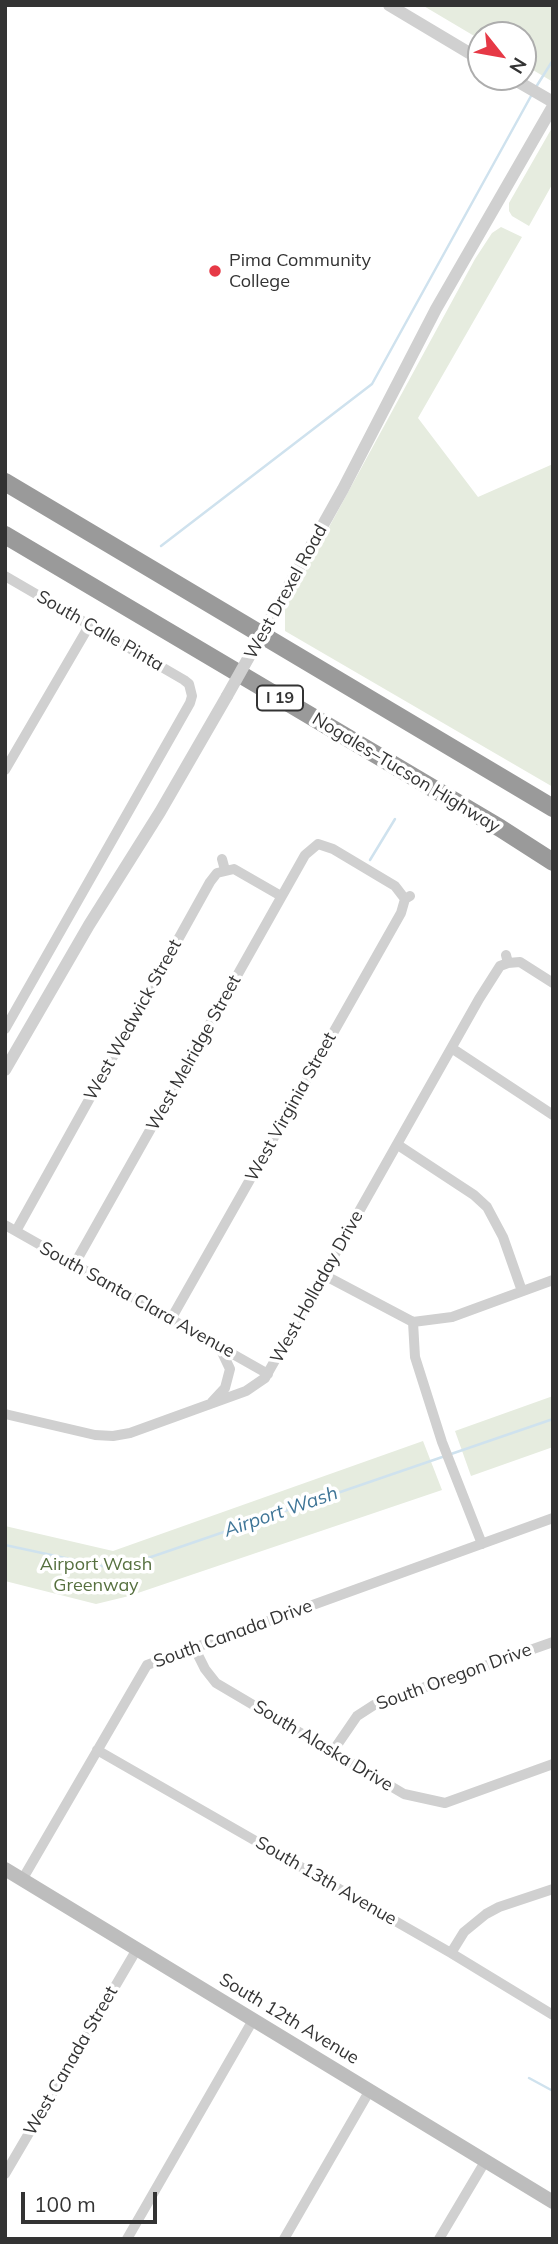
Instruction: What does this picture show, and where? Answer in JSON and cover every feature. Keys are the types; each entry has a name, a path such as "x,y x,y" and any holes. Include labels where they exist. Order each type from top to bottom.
{"highway":[{"name":"I 19","path":"5,482 553,808"},
{"name":"Nogales–Tucson Highway","path":"5,535 553,862"}],"main road":[{"name":"South 12th Avenue","path":"5,1869 553,2202"}],"street":[{"path":"389,5 467,52"},
{"path":"535,91 553,104"},
{"name":"West Drexel Road","path":"5,1070 89,925 160,812 278,607 343,489 436,309 553,104"},
{"name":"South Calle Pinta","path":"5,576 184,680 191,690 190,704 5,1028"},
{"path":"5,770 89,626"},
{"name":"West Melridge Street","path":"75,1265 304,855 316,840 395,886 408,898"},
{"name":"West Wedwick Street","path":"9,1229 210,882 224,864 282,896"},
{"name":"West Virginia Street","path":"171,1319 408,898"},
{"name":"West Holladay Drive","path":"5,1414 73,1431 113,1436 130,1433 246,1391 268,1374 500,966 507,959 515,961 553,983"},
{"path":"453,1049 553,1115"},
{"path":"398,1145 487,1206 503,1237 522,1291"},
{"name":"South Santa Clara Avenue","path":"9,1229 268,1374"},
{"path":"324,1275 413,1322 452,1317 553,1280"},
{"path":"413,1322 415,1357 454,1474 482,1544"},
{"path":"209,1404 225,1388 230,1369 218,1345"},
{"name":"South Canada Drive","path":"22,1880 147,1665 553,1518"},
{"name":"South Oregon Drive","path":"333,1751 357,1716 374,1705 553,1642"},
{"name":"South Alaska Drive","path":"194,1647 216,1683 404,1794 445,1803 553,1764"},
{"name":"South 13th Avenue","path":"97,1750 451,1953 553,2015"},
{"path":"451,1953 464,1932 486,1914 553,1889"},
{"name":"West Canada Street","path":"5,2174 137,1949"},
{"path":"127,2239 253,2020"},
{"path":"284,2239 370,2090"},
{"path":"439,2239 486,2160"}],"green space":[{"path":"422,5 553,5 553,82 537,72 537,21 467,21 467,32"},
{"path":"553,126 553,183 529,226 512,216 509,203"},
{"path":"501,227 522,237 418,418 478,497 553,464 553,787 285,631 285,608 475,259 492,233"},
{"path":"553,1396 553,1447 471,1476 455,1431"},
{"name":"Airport Wash Greenway","path":"423,1441 442,1490 129,1596 96,1604 5,1581 5,1526 113,1551"}],"waterway":[{"path":"537,85 553,60"},
{"path":"161,546 372,384 531,96"},
{"path":"370,860 395,819"},
{"name":"Airport Wash","path":"5,1545 116,1569 553,1419"},
{"path":"529,2078 553,2091"}],"place":[{"name":"Pima Community College","path":"215,271"}]}
